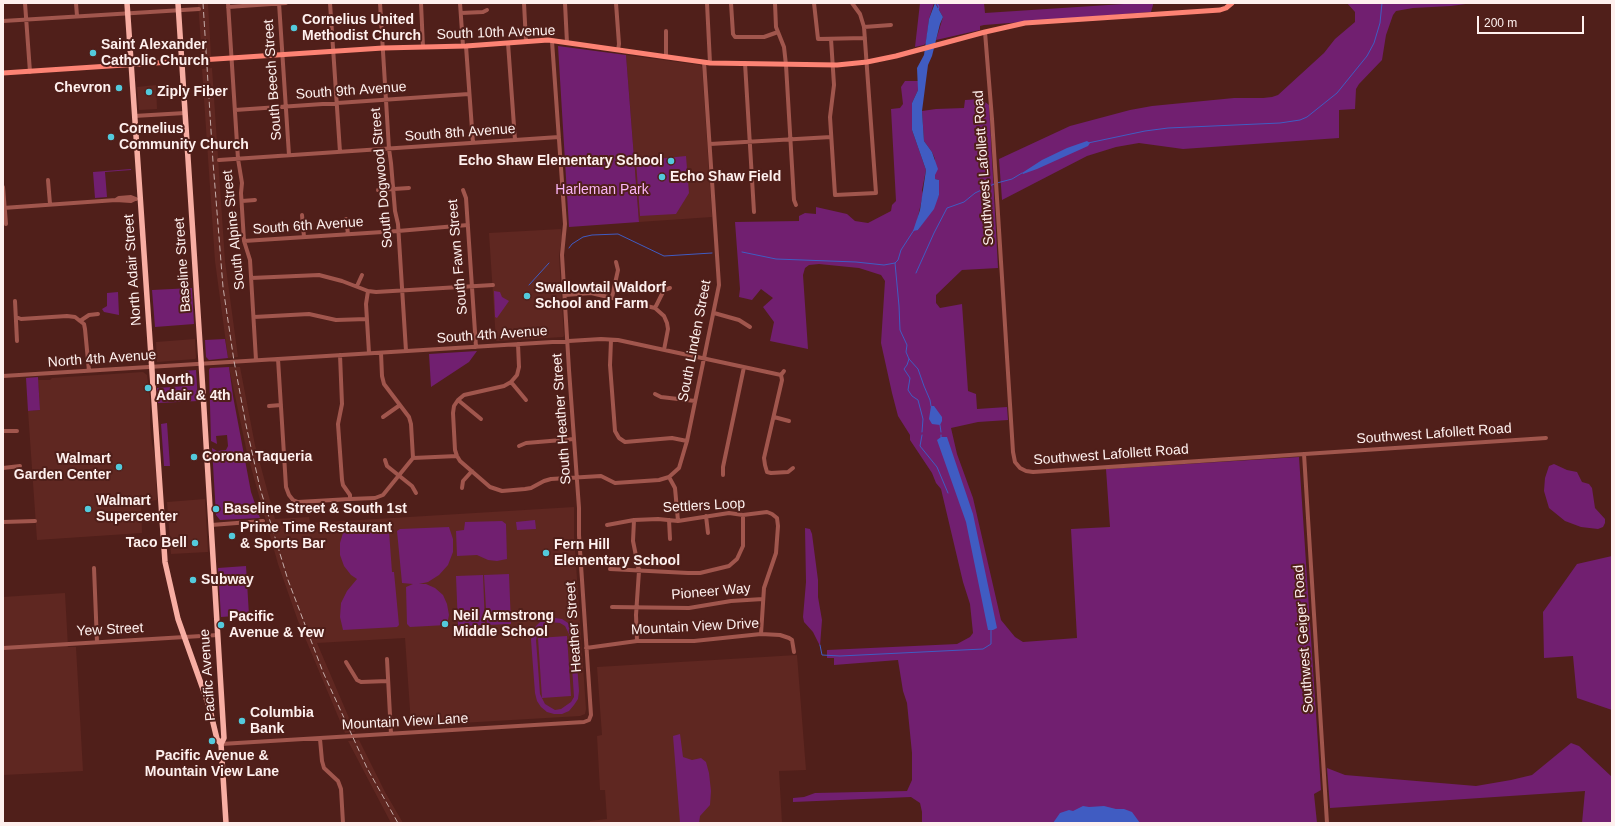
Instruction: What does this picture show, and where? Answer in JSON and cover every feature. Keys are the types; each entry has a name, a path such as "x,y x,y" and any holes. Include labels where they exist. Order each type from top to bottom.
{"highway":[{"name":"North Adair Street","path":"127,3 134,116 137,199 151,367 162,535 170,588 184,637 208,706 217,739 221,744"},
{"name":"Baseline Street","path":"178,3 202,363 211,525"},
{"name":"Pacific Avenue","path":"211,525 224,738 221,744 226,823"}],"main road":[{"name":"South 10th Avenue","path":"3,73 383,48 465,46 552,41 707,62 833,65 867,62 1025,23 1220,10 1226,8 1232,3"}],"street":[{"path":"25,3 30,72"},
{"path":"76,3 76,16"},
{"name":"South Beech Street","path":"279,3 289,155"},
{"path":"228,5 286,3"},
{"path":"330,3 340,152"},
{"name":"South Dogwood Street","path":"380,3 389,149 398,231 406,351"},
{"path":"421,3 423,47"},
{"path":"460,3 470,94 473,143"},
{"path":"524,3 526,42"},
{"path":"565,3 567,43"},
{"path":"616,3 619,44 618,50"},
{"name":"South Linden Street","path":"669,477 679,468 687,441 719,291 710,144 707,62 708,3"},
{"path":"731,3 733,34 735,37 764,37 778,32"},
{"path":"775,3 778,32 784,47 786,64 794,200 796,205"},
{"path":"814,3 818,39 865,38"},
{"path":"831,39 833,100 830,117 835,195 876,193 864,27 860,14 852,3"},
{"name":"South Alpine Street","path":"228,5 238,159 242,183 244,241 248,253 251,278 256,360"},
{"path":"3,21 199,9"},
{"path":"461,13 487,10"},
{"path":"864,27 891,25"},
{"path":"666,31 666,57"},
{"name":"Southwest Lafollett Road","path":"985,32 995,158 1013,452 1015,462 1020,468 1033,472 1546,438"},
{"name":"South Heather Street","path":"552,41 565,224 562,255 579,508"},
{"path":"508,43 515,140"},
{"path":"745,63 754,212"},
{"name":"South 9th Avenue","path":"235,110 470,94"},
{"path":"134,116 185,113"},
{"name":"South 8th Avenue","path":"218,160 559,137"},
{"path":"710,144 831,137"},
{"path":"48,180 50,204"},
{"path":"3,187 6,224"},
{"path":"378,190 409,188"},
{"name":"South Fawn Street","path":"463,190 466,198 476,347"},
{"path":"4,208 116,200 131,201 137,199"},
{"path":"242,201 255,200"},
{"path":"302,215 304,237"},
{"path":"346,219 348,234"},
{"name":"South 6th Avenue","path":"244,241 468,225"},
{"path":"612,297 618,270 616,262"},
{"path":"251,278 319,275 342,281 368,291 381,292 493,285"},
{"path":"357,286 362,275"},
{"path":"655,308 664,290 670,288"},
{"path":"368,291 366,319 369,353"},
{"path":"565,295 591,293 655,308 664,316 667,323 668,329 664,350"},
{"path":"15,301 17,341"},
{"path":"714,313 739,320 750,327"},
{"path":"80,320 89,315 98,314"},
{"path":"254,317 309,314 336,320 366,319"},
{"path":"16,317 21,319 67,316 75,317 80,320 84,324 85,329 89,371"},
{"path":"611,340 610,365 615,431 619,438 625,442 672,438 687,441"},
{"name":"South 4th Avenue","path":"202,363 568,341 611,340 781,375"},
{"path":"518,344 519,367 517,375 511,382 504,386 464,395 454,406 455,450 457,456 490,487 502,490 531,488 552,478 601,476 619,483 659,480 669,477 676,494 678,520"},
{"path":"278,359 286,487 289,495 298,502 350,500 379,497 388,491 413,458 414,451 409,417 384,384 380,353"},
{"path":"340,355 342,404 338,424 342,480 343,485 350,495 350,500"},
{"name":"North 4th Avenue","path":"3,376 202,363"},
{"path":"723,475 723,467 744,367"},
{"path":"784,371 781,375 782,380 764,458 767,472 788,472 793,468"},
{"path":"511,382 526,400"},
{"path":"655,394 661,397 695,401"},
{"path":"458,400 481,419"},
{"path":"383,417 400,404"},
{"path":"269,406 280,405"},
{"path":"774,417 789,421"},
{"path":"3,431 17,431"},
{"path":"519,446 526,442 574,439"},
{"name":"Southwest Geiger Road","path":"1304,454 1328,823"},
{"path":"413,458 457,456"},
{"path":"385,460 387,466 412,486 416,493"},
{"path":"3,468 20,466"},
{"path":"462,488 463,481 472,471"},
{"name":"Heather Street","path":"579,508 579,535 590,720"},
{"name":"Settlers Loop","path":"607,525 634,520 678,520 729,513 743,515 766,512 772,514 777,518 778,526 776,553 766,579 761,634"},
{"path":"610,569 700,573 729,566 737,559 743,546 743,515"},
{"path":"706,516 708,533"},
{"path":"634,520 633,541 639,571 636,641"},
{"path":"669,520 670,539"},
{"path":"3,522 35,521"},
{"path":"211,525 263,521"},
{"path":"94,568 97,642"},
{"name":"Pioneer Way","path":"612,607 689,608 731,601 763,599"},
{"name":"Mountain View Drive","path":"586,648 636,641 694,641 761,634 780,635 789,638 792,640 794,652"},
{"name":"Yew Street","path":"3,648 218,635"},
{"path":"387,659 391,734"},
{"path":"346,662 357,680 361,682 388,681"},
{"name":"Mountain View Lane","path":"221,744 584,722 590,720"},
{"path":"320,739 324,768 338,781 341,789 343,823"}],"shaded area":[{"path":"198,3 208,3 211,56 202,56"},
{"name":"Echo Shaw Elementary School","path":"626,55 700,65 702,67 712,217 639,222"},
{"path":"212,68 225,261 238,357 228,358 215,261 202,69"},
{"path":"156,85 157,109 139,110 137,87"},
{"name":"Swallowtail Waldorf School and Farm","path":"561,229 562,236 559,256 564,336 496,341 489,233"},
{"path":"195,339 195,359 157,362 156,342"},
{"name":"Neil Armstrong Middle School","path":"229,367 240,367 255,445 275,519 309,517 310,523 574,507 574,535 586,709 585,714 580,716 410,726 405,638 317,643 355,732 345,733 298,621 278,564 247,453"},
{"path":"143,372 147,375 150,398 150,423 155,456 157,500 141,502 142,533 37,540 28,411 40,410 38,380"},
{"path":"205,499 208,552 171,554 167,502"},
{"path":"65,593 68,647 76,647 83,771 3,775 3,597"},
{"path":"797,655 806,770 779,771 782,823 590,823 590,821 607,819 605,790 600,790 597,736 602,735 597,667"},
{"path":"359,740 385,792 403,823 391,823 348,741"}],"green space":[{"path":"920,3 934,3 929,19 926,43 915,47"},
{"path":"935,3 984,3 985,13 1139,3 1153,3 1153,5 1151,12 984,25 980,26 980,30 936,40 943,17"},
{"path":"1347,3 1473,3 1413,8 1396,11 1393,15 1386,35 1382,60 1356,89 1355,109 1339,110 1339,138 1183,149 1139,143 1116,147 1087,156 1002,200 999,159 1070,126 1130,110 1152,106 1234,98 1263,98 1278,95 1324,53 1335,39 1355,22 1355,12"},
{"name":"Harleman Park","path":"558,46 626,55 639,222 569,227"},
{"path":"905,81 918,81 918,90 912,103 912,130 926,170 922,190 923,194 917,221 918,230 939,195 939,180 935,179 935,159 924,141 922,111 964,108 965,100 981,99 989,105 998,268 962,270 936,295 936,303 940,308 962,304 968,391 976,394 977,409 1007,407 1008,420 978,422 951,428 957,454 973,498 1001,620 1015,637 1023,642 1077,638 1071,529 1110,527 1106,469 1299,457 1321,790 1314,794 1317,823 922,823 920,803 911,797 793,802 793,798 804,797 815,793 907,791 912,780 912,753 907,703 903,691 898,660 834,665 834,658 827,658 827,650 957,644 970,637 973,633 970,604 963,582 941,489 910,440 910,435 898,416 892,393 881,343 885,281 881,275 859,268 819,264 809,265 805,268 803,275 808,349 770,341 774,322 763,307 773,298 761,289 752,300 739,297 740,289 735,222 799,221 799,216 805,213 816,214 816,207 847,214 855,221 868,223 891,211 892,205 896,201 891,109 900,108 903,104 901,87"},
{"name":"Echo Shaw Field","path":"686,156 689,193 676,214 640,216 636,161"},
{"path":"131,169 105,172 107,197 95,198 93,172"},
{"path":"192,288 194,324 155,327 152,290"},
{"path":"494,291 500,292 502,297 509,301 497,318 495,317"},
{"path":"118,292 119,315 104,312 102,309 107,306 107,293"},
{"path":"225,339 228,358 209,360 206,357 205,340"},
{"path":"477,351 469,362 431,387 429,354"},
{"path":"229,367 251,492 260,518 220,520 216,515 212,448 217,451 226,450 228,446 227,435 216,436 217,444 211,441 209,370 210,368"},
{"path":"196,370 198,401 158,403 157,388 186,386 185,371"},
{"path":"38,377 40,410 28,411 26,378"},
{"path":"167,423 170,466 164,466 161,424"},
{"path":"1554,464 1567,470 1577,472 1582,482 1589,484 1592,488 1595,508 1605,519 1603,527 1598,529 1581,527 1565,521 1549,508 1544,491 1545,478 1549,466"},
{"path":"535,520 536,529 517,530 516,522"},
{"path":"502,521 506,524 507,559 497,561 488,560 477,555 457,556 456,531 464,530 465,522"},
{"path":"449,527 453,539 453,552 448,565 439,575 428,582 419,584 426,584 435,588 443,595 447,604 449,615 447,625 410,627 407,624 406,587 413,584 402,583 397,531 400,529"},
{"path":"805,528 810,529 812,534 818,580 818,597 822,620 820,646 813,632 804,622 803,617 806,582"},
{"path":"389,531 392,572 394,572 399,625 397,627 343,630 340,617 341,603 347,591 357,579 351,575 344,566 340,555 340,543 343,533"},
{"path":"1612,556 1612,710 1577,698 1573,656 1544,658 1543,612 1577,564"},
{"path":"246,566 249,615 221,617 218,568"},
{"path":"509,574 511,624 487,625 484,575"},
{"path":"483,575 485,625 458,626 456,576"},
{"path":"548,618 562,619 573,629 575,636 579,691 578,699 569,711 562,714 547,712 537,701 535,693 531,640 532,633 541,621","holes":["549,622 560,623 565,626 570,636 574,697 571,702 561,709 555,710 545,704 540,694 536,640 539,629"]},
{"path":"567,636 571,696 542,698 538,638"},
{"path":"680,734 683,757 692,760 701,758 706,762 709,773 711,791 710,805 700,816 699,823 680,823 673,736"},
{"path":"1571,743 1579,746 1612,777 1612,823 1582,823 1585,791 1330,808 1327,768 1345,775 1476,786 1532,775"}],"water":[{"path":"935,3 943,17 928,65 922,111 924,141 932,152 938,169 935,179 939,180 939,195 934,209 918,230 913,231 920,210 926,170 912,130 912,103 918,90 917,68 924,55 929,19"},
{"path":"1087,141 1090,143 1088,146 1037,169 1023,174 1022,173 1042,160 1067,148"},
{"path":"931,406 934,406 942,417 940,425 932,424 929,419"},
{"path":"941,437 947,437 973,514 997,628 993,630 988,630 966,522 937,440"},
{"path":"1083,806 1104,806 1124,809 1132,812 1140,823 1053,823 1060,813 1069,810 1073,811"}],"waterway":[{"path":"937,3 939,7 938,10"},
{"path":"1088,143 1145,131 1168,128 1280,123 1300,120 1307,117 1337,93 1367,56 1374,43 1380,23 1382,3"},
{"path":"997,183 1012,179 1022,173"},
{"path":"916,273 947,208 964,202 975,193 994,184"},
{"path":"914,230 901,250 898,260 895,263 900,330 907,345 906,352 909,359 918,369 931,406"},
{"path":"569,248 572,244 583,237 592,235 618,234 664,256 712,253"},
{"path":"742,252 776,259 856,262 884,265 895,263"},
{"path":"529,285 549,263"},
{"path":"909,359 904,369 910,378 908,390 912,396 918,400 923,419 922,432"},
{"path":"940,425 941,432"},
{"path":"922,435 920,446 937,467 948,493"},
{"path":"820,645 822,655 840,656 983,649 991,644 991,630"}],"railway":[{"path":"203,3 223,287 234,361 260,488 288,580 323,672 367,768 398,823"}],"place":[{"name":"Cornelius United Methodist Church","path":"294,28"},
{"name":"Saint Alexander Catholic Church","path":"93,53"},
{"name":"Chevron","path":"119,88"},
{"name":"Ziply Fiber","path":"149,92"},
{"name":"Cornelius Community Church","path":"111,137"},
{"name":"Echo Shaw Elementary School","path":"671,161"},
{"name":"Echo Shaw Field","path":"662,177"},
{"name":"Swallowtail Waldorf School and Farm","path":"527,296"},
{"name":"North Adair & 4th","path":"148,388"},
{"name":"Corona Taqueria","path":"194,457"},
{"name":"Walmart Garden Center","path":"119,467"},
{"name":"Walmart Supercenter","path":"88,509"},
{"name":"Baseline Street & South 1st","path":"216,509"},
{"name":"Prime Time Restaurant & Sports Bar","path":"232,536"},
{"name":"Taco Bell","path":"195,543"},
{"name":"Fern Hill Elementary School","path":"546,553"},
{"name":"Subway","path":"193,580"},
{"name":"Neil Armstrong Middle School","path":"445,624"},
{"name":"Pacific Avenue & Yew","path":"221,625"},
{"name":"Columbia Bank","path":"242,721"},
{"name":"Pacific Avenue & Mountain View Lane","path":"212,741"}]}
